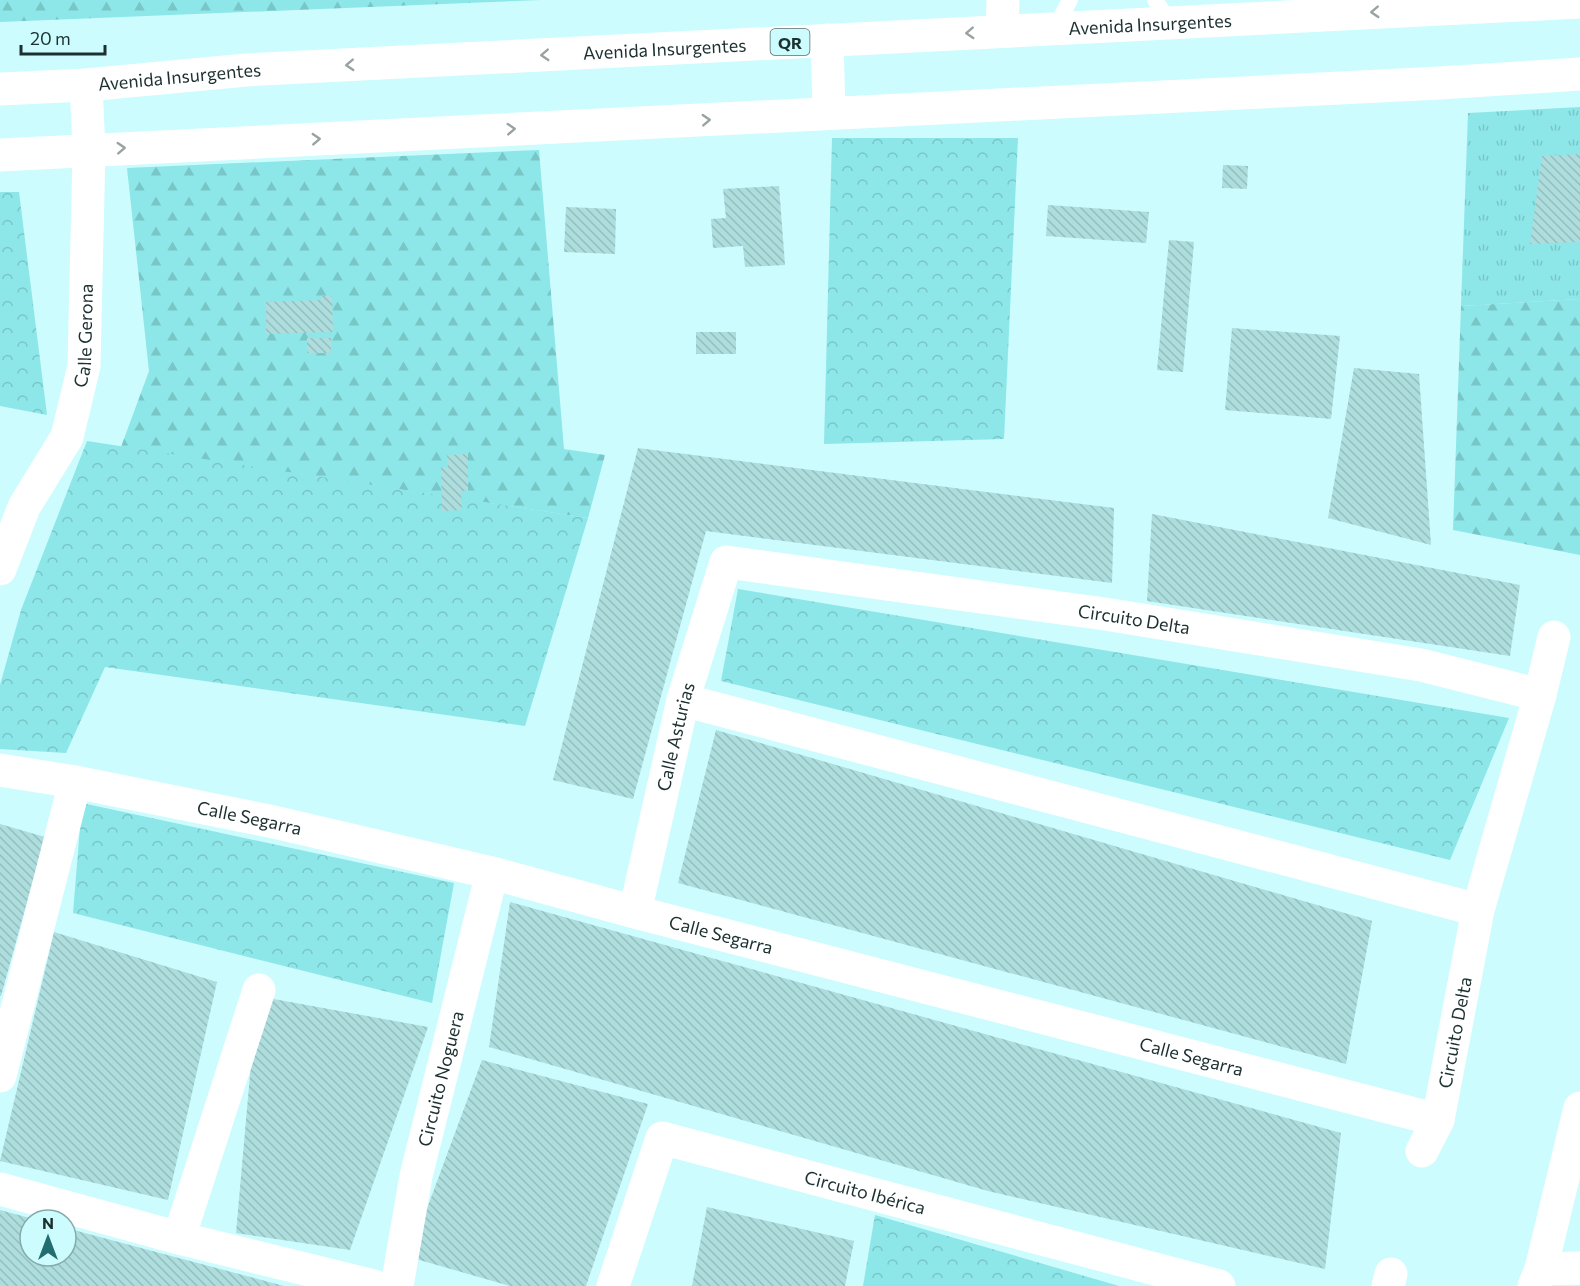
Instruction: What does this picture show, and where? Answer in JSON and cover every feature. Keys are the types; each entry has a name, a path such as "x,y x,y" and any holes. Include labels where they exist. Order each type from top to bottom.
{"street":[{"name":"Avenida Insurgentes","path":"0,89 86,85 246,70 827,40 1003,16 1055,28 1162,11 1580,2"},
{"path":"827,40 829,113"},
{"path":"0,155 1440,83 1580,74"},
{"name":"Calle Gerona","path":"0,569 24,507 67,437 84,366 89,150 86,85"},
{"name":"Circuito Delta","path":"726,562 1104,614 1409,663 1540,695"},
{"name":"Calle Asturias","path":"635,912 683,700 726,562"},
{"name":"Circuito Delta","path":"1422,1151 1438,1120 1478,910 1540,695 1554,637"},
{"path":"683,700 1478,910"},
{"name":"Calle Segarra","path":"0,770 274,822 492,873 1438,1120"},
{"path":"0,1076 75,783"},
{"name":"Circuito Noguera","path":"397,1286 416,1176 492,873"},
{"path":"179,1238 258,990"},
{"path":"1580,1108 1538,1277 1580,1268"},
{"name":"Circuito Ibérica","path":"613,1286 662,1138 1219,1286"},
{"path":"0,1190 179,1238 374,1286"}],"lane":[{"path":"1055,28 1070,0"}],"green space":[{"path":"0,0 541,0 0,22"},
{"path":"1580,107 1580,299 1461,306 1468,113"},
{"path":"832,138 1018,138 1004,439 824,444"},
{"path":"539,150 564,449 605,455 588,518 121,447 149,371 127,168"},
{"path":"0,192 19,192 47,415 0,406"},
{"path":"1580,299 1580,555 1453,530 1461,306"},
{"path":"87,441 588,518 525,726 105,667 66,753 0,749 0,685 21,610"},
{"path":"738,589 1509,718 1450,860 721,681"},
{"path":"82,803 454,883 432,1003 73,913"},
{"path":"875,1215 1119,1286 863,1286"}],"building":[{"path":"1580,154 1580,242 1530,244 1542,156"},
{"path":"1223,165 1248,166 1247,189 1222,188"},
{"path":"779,186 785,265 745,267 743,246 713,248 711,219 726,218 723,189"},
{"path":"1048,205 1149,212 1146,243 1046,236"},
{"path":"566,207 616,209 615,254 564,252"},
{"path":"1169,240 1194,242 1183,372 1157,370"},
{"path":"321,296 332,296 333,332 266,334 266,302 321,300"},
{"path":"1232,328 1340,336 1331,419 1225,410"},
{"path":"696,332 736,332 736,354 696,354"},
{"path":"307,338 331,338 331,353 307,353"},
{"path":"1354,368 1419,374 1431,545 1328,518"},
{"path":"638,448 1114,508 1112,583 706,531 633,799 553,780"},
{"path":"468,454 468,491 461,491 462,510 442,511 441,467 448,467 447,455"},
{"path":"1152,514 1520,585 1510,656 1147,601"},
{"path":"716,730 1372,921 1346,1064 678,883"},
{"path":"0,824 45,837 1,996 0,996"},
{"path":"510,902 1341,1133 1325,1269 988,1191 489,1047"},
{"path":"54,932 217,982 168,1200 0,1161"},
{"path":"257,996 428,1027 350,1250 236,1233"},
{"path":"482,1060 648,1104 586,1286 510,1286 409,1257"},
{"path":"707,1207 854,1241 845,1286 692,1286"},
{"path":"0,1210 18,1215 18,1268 78,1268 78,1231 284,1286 0,1286"}]}
